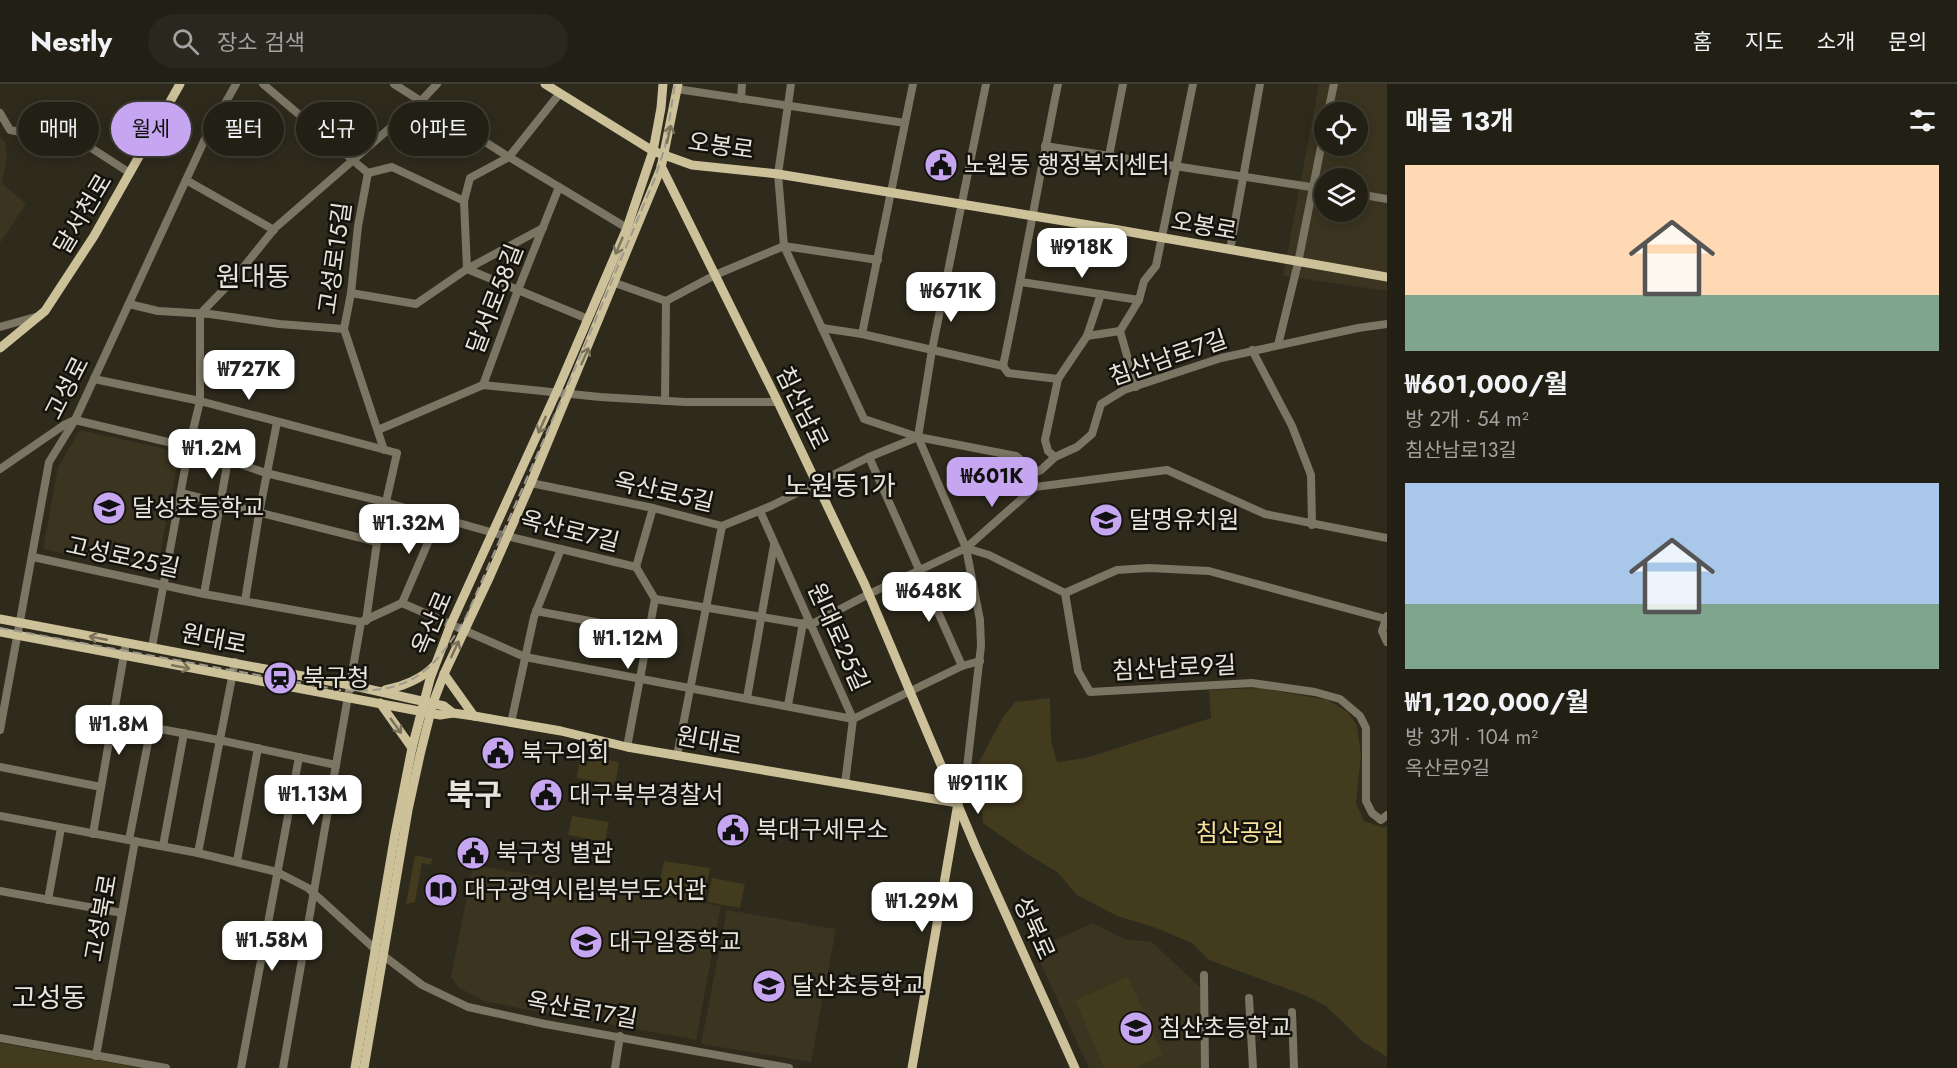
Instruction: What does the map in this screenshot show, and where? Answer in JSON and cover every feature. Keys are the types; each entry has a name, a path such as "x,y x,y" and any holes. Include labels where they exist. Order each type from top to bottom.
{"main road":[{"name":"달서천로","path":"0,348 45,311 94,236 180,84"},
{"name":"오봉로","path":"545,84 653,151 692,165 778,174 1387,277"},
{"name":"옥산로","path":"355,1068 430,714 428,702 435,664 627,228 653,151 663,84"},
{"path":"428,702 444,674 508,536 615,283 661,168 677,87"},
{"name":"침산남로","path":"653,151 778,402 869,594 958,803"},
{"name":"원대로","path":"0,619 380,691 444,706 453,713"},
{"name":"원대로","path":"0,632 440,716 453,713 474,716 561,731 677,756 958,803"},
{"path":"380,691 398,687 429,671 435,664"},
{"path":"444,674 474,716"},
{"name":"옥산로","path":"364,1068 395,834 420,711 428,702"},
{"path":"380,704 412,748"},
{"path":"912,1068 958,803"},
{"name":"성북로","path":"958,803 976,848 1076,1068"}],"street":[{"name":"고성로","path":"0,730 3,700 33,558 49,462 75,420 204,141 236,84"},
{"name":"고성로15길","path":"263,84 351,161 368,173 392,167 464,201"},
{"path":"394,84 627,228"},
{"path":"152,647 189,447 200,401 200,314 234,279 274,230 421,101 437,84"},
{"path":"741,99 742,84"},
{"path":"791,84 778,174 784,246 864,419 918,437 1016,456 1025,463 1032,474 1035,487"},
{"path":"862,334 913,84"},
{"path":"958,803 966,776 980,661 980,620 966,548 918,437 932,350 986,84"},
{"path":"1003,366 1058,84"},
{"path":"1109,156 1123,84"},
{"path":"1136,387 1120,331 1139,300 1144,281 1156,267 1192,84"},
{"path":"1230,250 1260,84"},
{"path":"1330,102 1334,84"},
{"path":"677,87 741,99 905,123"},
{"path":"467,269 464,201 470,178 509,157 560,93"},
{"path":"0,113 10,130 85,144 130,173"},
{"path":"1045,146 1313,187"},
{"path":"1278,345 1299,263 1319,156"},
{"name":"고성로15길","path":"368,173 358,226 351,293 344,329 384,450"},
{"path":"186,180 274,230"},
{"name":"달서로58길","path":"483,385 559,187"},
{"path":"1368,196 1387,199"},
{"name":"달서로58길","path":"467,269 543,228"},
{"path":"615,283 666,301 715,275 784,246 878,260"},
{"path":"351,293 416,304 467,269"},
{"path":"467,269 588,318"},
{"path":"1021,282 1139,300"},
{"name":"침산남로7길","path":"1055,457 1048,451 1045,440 1058,379 1087,336 1101,294"},
{"path":"665,401 666,301"},
{"path":"129,304 158,311 210,314 279,324 344,329"},
{"path":"1,326 40,315"},
{"name":"침산남로7길","path":"1032,474 1041,470 1055,457 1077,447 1092,434 1101,404 1124,390 1252,350 1387,324"},
{"path":"822,328 862,334 1003,366 1008,373 1058,379"},
{"path":"1087,336 1120,331"},
{"name":"침산남로7길","path":"1252,350 1292,426 1311,475 1312,525"},
{"path":"94,380 200,401 397,453 377,542 364,622 350,685 283,1068"},
{"path":"378,430 483,385 665,401 778,402"},
{"path":"0,470 64,425 75,420"},
{"name":"옥산로7길","path":"75,420 189,447 267,473 494,533 636,567 655,599"},
{"path":"245,601 277,422"},
{"path":"817,484 918,437"},
{"path":"869,458 962,666"},
{"name":"고성로25길","path":"204,594 228,460"},
{"path":"627,747 655,599 806,624 966,548 1035,487 1167,470 1265,514 1387,538"},
{"name":"옥산로5길","path":"531,483 653,508 722,526 817,484"},
{"path":"181,494 377,542"},
{"path":"636,567 653,508"},
{"name":"원대로25길","path":"760,511 775,543 806,624 854,719 845,784"},
{"path":"364,622 402,603 439,517"},
{"path":"677,756 722,526"},
{"path":"747,698 775,543"},
{"path":"966,548 989,555 1065,593 1117,570 1149,568 1209,571 1386,617 1382,631 1387,642"},
{"path":"511,723 536,611 561,549"},
{"name":"고성로25길","path":"33,558 204,594 364,622"},
{"name":"침산남로9길","path":"1065,593 1078,671 1090,692 1252,683 1315,692 1340,699 1360,716 1366,728 1366,801 1372,813 1381,820 1387,815"},
{"path":"402,603 525,657 854,719 962,666 980,661"},
{"path":"536,611 648,632"},
{"path":"788,705 806,624"},
{"path":"93,834 126,643"},
{"path":"198,853 235,662"},
{"path":"112,720 336,765"},
{"name":"고성북로","path":"96,1056 122,913 150,727"},
{"path":"163,846 184,733"},
{"path":"237,861 258,748"},
{"path":"241,1068 299,757"},
{"path":"0,767 101,787"},
{"path":"0,816 198,853 277,872 314,893 380,953"},
{"path":"48,900 61,828"},
{"path":"0,891 122,913"},
{"name":"옥산로17길","path":"380,953 422,985 468,1007 789,1068"},
{"path":"1204,975 1206,1068"},
{"path":"1249,998 1253,1068"},
{"path":"1292,1012 1294,1068"},
{"path":"615,1068 620,1036"},
{"path":"0,1038 166,1068"}],"shaded area":[{"path":"1319,84 1387,84 1387,291 1283,276 1314,111 1314,156 1368,156 1368,102 1316,102"},
{"path":"0,138 5,142 7,157 2,183 26,204 0,243"},
{"name":"달성초등학교","path":"80,430 180,452 156,575 43,549 58,467"},
{"name":"대구일중학교","path":"473,865 721,906 696,1040 486,1002 459,988 451,977"},
{"name":"달산초등학교","path":"727,910 836,929 811,1062 701,1044"},
{"name":"침산초등학교","path":"1093,923 1124,939 1152,942 1201,988 1203,1068 1089,1068 1034,949"}],"green space":[{"name":"침산공원","path":"1260,688 1328,700 1348,712 1357,726 1361,755 1356,803 1364,821 1384,828 1387,826 1387,1057 1362,1041 1326,1006 1307,996 1209,960 1192,943 1156,928 1117,916 1077,895 1057,872 983,823 977,766 1003,717 1015,702 1050,698 1051,741 1057,762 1086,758 1211,718 1209,690"},
{"path":"580,755 619,762 615,785 577,778"},
{"path":"572,816 609,822 605,842 568,835"},
{"path":"415,855 432,859 431,865 422,863 415,902 406,904"},
{"path":"664,861 710,868 704,902 657,894"},
{"path":"712,878 745,884 740,908 707,902"},
{"path":"1128,977 1163,1055 1133,1068 1104,1068 1075,1000"},
{"path":"0,1043 141,1068 0,1068"}],"railway":[{"path":"0,628 340,690 384,689 416,677 430,666 454,637 466,617 580,357 655,178 665,147 675,84"}],"place":[{"name":"노원동 행정복지센터","path":"941,165"},
{"name":"달성초등학교","path":"109,508"},
{"name":"달명유치원","path":"1106,520"},
{"name":"북구청","path":"280,678"},
{"name":"북구의회","path":"498,753"},
{"name":"대구북부경찰서","path":"546,795"},
{"name":"북대구세무소","path":"733,830"},
{"name":"북구청 별관","path":"473,853"},
{"name":"대구광역시립북부도서관","path":"441,890"},
{"name":"대구일중학교","path":"586,942"},
{"name":"달산초등학교","path":"769,986"},
{"name":"침산초등학교","path":"1136,1028"}],"district":[{"name":"원대동","path":"253,277"},
{"name":"노원동1가","path":"840,486"},
{"name":"북구","path":"474,795"},
{"name":"고성동","path":"49,998"}]}
